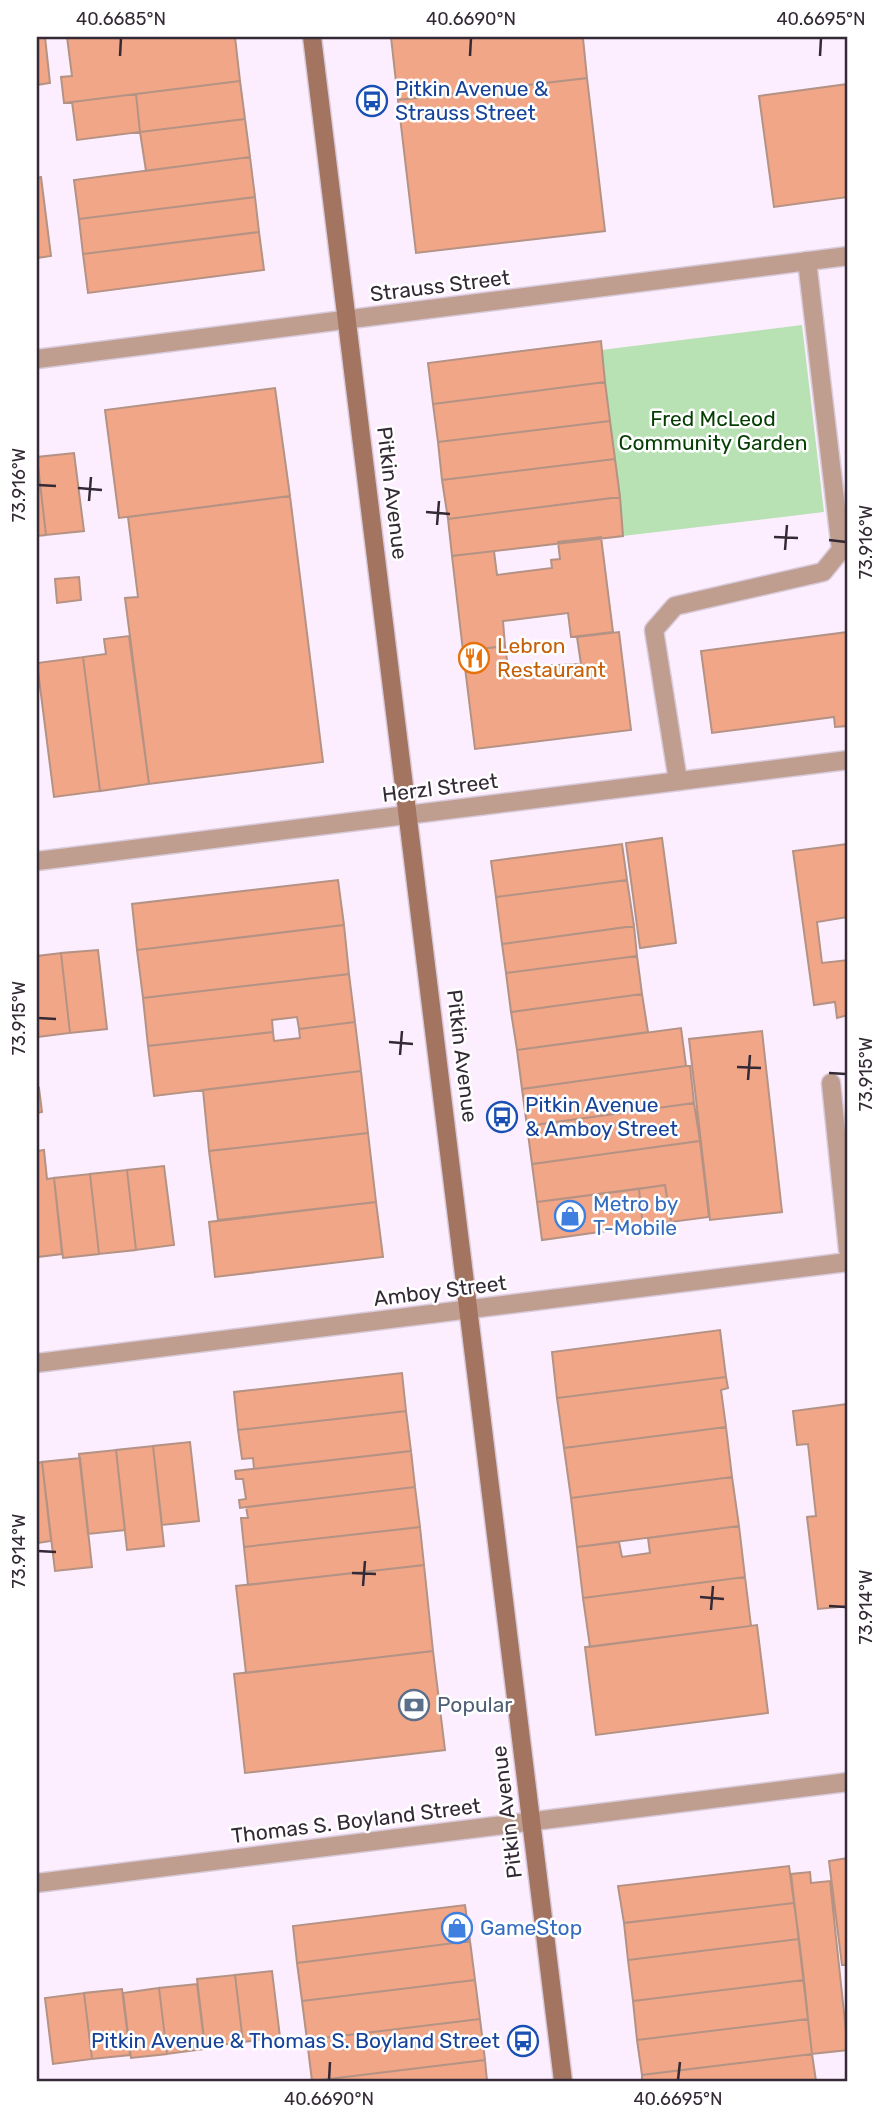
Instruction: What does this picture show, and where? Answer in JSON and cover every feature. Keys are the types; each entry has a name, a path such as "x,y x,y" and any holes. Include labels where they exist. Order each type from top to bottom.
{"street":[{"name":"Pitkin Avenue","path":"312,37 563,2081"},
{"name":"Strauss Street","path":"37,359 848,256"},
{"path":"671,782 654,630 675,606 823,572 841,550 807,261"},
{"name":"Herzl Street","path":"37,861 848,760"},
{"path":"831,1083 848,1250"},
{"name":"Amboy Street","path":"37,1363 848,1262"},
{"name":"Thomas S. Boyland Street","path":"37,1883 848,1782"}],"green space":[{"name":"Fred McLeod Community Garden","path":"802,325 824,512 623,536 601,350"}],"building":[{"path":"37,37 45,37 50,83 37,85"},
{"path":"67,37 235,37 240,81 64,103 61,77 72,76"},
{"path":"391,37 600,37 583,38 587,78 398,100"},
{"path":"587,78 605,231 416,253 398,100"},
{"path":"240,81 245,119 140,132 136,94"},
{"path":"848,84 848,197 774,207 759,96"},
{"path":"136,94 140,132 77,140 72,102"},
{"path":"245,119 250,157 146,171 140,132"},
{"path":"250,157 255,197 79,219 74,180"},
{"path":"41,177 51,256 37,258 37,178"},
{"path":"255,197 259,232 83,254 79,219"},
{"path":"259,232 264,270 88,293 83,254"},
{"path":"601,341 605,382 433,404 428,363"},
{"path":"605,382 610,421 438,442 433,404"},
{"path":"275,388 290,496 119,518 105,410"},
{"path":"610,421 615,459 442,480 438,442"},
{"path":"74,453 84,531 46,535 37,457"},
{"path":"37,457 46,535 37,536"},
{"path":"615,459 620,497 448,519 442,480"},
{"path":"290,496 323,762 149,784 125,598 138,597 128,517"},
{"path":"620,497 623,536 452,556 448,519"},
{"path":"601,537 613,632 571,637 568,613 503,621 505,646 463,651 452,556 494,551 497,575 552,568 551,560 560,559 558,542"},
{"path":"79,577 81,600 57,603 55,579"},
{"path":"619,632 631,730 475,749 463,651 505,646 509,675 538,672 537,666 581,664 577,637"},
{"path":"848,632 848,726 835,727 834,717 712,733 701,651"},
{"path":"129,636 149,784 100,791 83,657 106,654 104,639"},
{"path":"83,657 100,791 54,797 37,663"},
{"path":"662,838 676,943 640,948 626,843"},
{"path":"622,844 627,880 496,897 491,861"},
{"path":"848,844 848,917 817,922 822,963 848,960 848,1015 837,1018 835,1002 814,1005 793,851"},
{"path":"338,880 344,925 137,950 132,904"},
{"path":"627,880 634,926 502,944 496,897"},
{"path":"344,925 349,974 143,998 137,950"},
{"path":"634,926 637,956 506,973 502,944"},
{"path":"98,950 107,1029 70,1033 61,953"},
{"path":"61,953 70,1033 37,1037 37,956"},
{"path":"637,956 642,994 511,1012 506,973"},
{"path":"349,974 355,1022 299,1029 297,1017 272,1020 273,1032 148,1046 143,998"},
{"path":"642,994 648,1032 517,1050 511,1012"},
{"path":"355,1022 361,1071 154,1096 148,1046 273,1032 274,1041 300,1038 299,1029"},
{"path":"681,1028 686,1066 522,1089 517,1050"},
{"path":"762,1031 782,1212 710,1220 689,1039"},
{"path":"690,1066 694,1103 527,1126 522,1089"},
{"path":"361,1071 368,1133 209,1151 203,1090"},
{"path":"39,1088 42,1112 37,1113 37,1089"},
{"path":"694,1103 700,1141 532,1164 527,1126"},
{"path":"368,1133 376,1202 218,1220 209,1151"},
{"path":"700,1141 709,1217 671,1222 665,1185 537,1202 532,1164"},
{"path":"44,1150 47,1179 54,1178 62,1254 37,1257 37,1151"},
{"path":"164,1166 174,1245 136,1250 127,1170"},
{"path":"127,1170 136,1250 99,1254 90,1174"},
{"path":"90,1174 99,1254 63,1258 54,1178"},
{"path":"665,1185 671,1222 643,1226 639,1189"},
{"path":"639,1189 643,1226 542,1240 537,1202"},
{"path":"376,1202 383,1257 215,1277 209,1222"},
{"path":"720,1330 726,1377 557,1398 552,1352"},
{"path":"402,1373 406,1411 238,1430 234,1392"},
{"path":"726,1377 728,1388 721,1390 726,1427 564,1448 557,1398"},
{"path":"848,1404 848,1606 818,1609 807,1517 816,1516 808,1444 797,1445 793,1411"},
{"path":"406,1411 411,1451 254,1469 253,1458 242,1459 238,1430"},
{"path":"726,1427 732,1477 571,1498 564,1448"},
{"path":"190,1442 199,1521 162,1525 153,1446"},
{"path":"153,1446 164,1546 127,1550 116,1450"},
{"path":"116,1450 125,1530 88,1534 79,1454"},
{"path":"411,1451 415,1487 240,1508 239,1500 246,1499 243,1479 236,1479 235,1471"},
{"path":"80,1458 92,1567 55,1571 42,1462"},
{"path":"42,1462 51,1541 37,1543 37,1463"},
{"path":"732,1477 739,1526 577,1547 571,1498"},
{"path":"415,1487 420,1527 244,1547 241,1518 248,1518 246,1507"},
{"path":"739,1526 745,1577 583,1598 577,1547 619,1542 622,1557 650,1553 648,1538"},
{"path":"420,1527 424,1565 248,1585 244,1547"},
{"path":"424,1565 433,1651 246,1673 236,1586"},
{"path":"745,1577 751,1626 590,1647 583,1598"},
{"path":"757,1625 768,1713 596,1735 585,1647"},
{"path":"433,1651 445,1750 245,1773 234,1674"},
{"path":"848,1858 848,1965 842,1965 829,1861"},
{"path":"789,1866 794,1903 624,1923 618,1886"},
{"path":"810,1872 811,1883 830,1881 848,2050 812,2054 791,1874"},
{"path":"794,1903 799,1939 628,1960 624,1923"},
{"path":"465,1905 470,1941 297,1963 293,1926"},
{"path":"799,1939 804,1980 633,2001 628,1960"},
{"path":"470,1941 475,1980 302,2001 297,1963"},
{"path":"272,1971 280,2037 243,2042 235,1975"},
{"path":"235,1975 243,2042 205,2047 197,1979"},
{"path":"475,1980 480,2019 307,2040 302,2001"},
{"path":"804,1980 808,2019 637,2040 633,2001"},
{"path":"197,1984 205,2049 167,2054 159,1988"},
{"path":"159,1988 167,2054 131,2058 123,1993"},
{"path":"122,1989 130,2055 92,2059 84,1993"},
{"path":"84,1993 92,2059 53,2064 45,1998"},
{"path":"480,2019 485,2060 312,2081 307,2040"},
{"path":"808,2019 812,2054 642,2075 637,2040"},
{"path":"812,2054 816,2081 642,2081 642,2075"},
{"path":"485,2060 487,2081 312,2081"}],"place":[{"name":"Pitkin Avenue & Strauss Street","path":"372,101"},
{"name":"Lebron Restaurant","path":"474,658"},
{"name":"Pitkin Avenue & Amboy Street","path":"502,1117"},
{"name":"Metro by T-Mobile","path":"570,1216"},
{"name":"Popular","path":"414,1705"},
{"name":"GameStop","path":"457,1928"},
{"name":"Pitkin Avenue & Thomas S. Boyland Street","path":"523,2041"}]}
